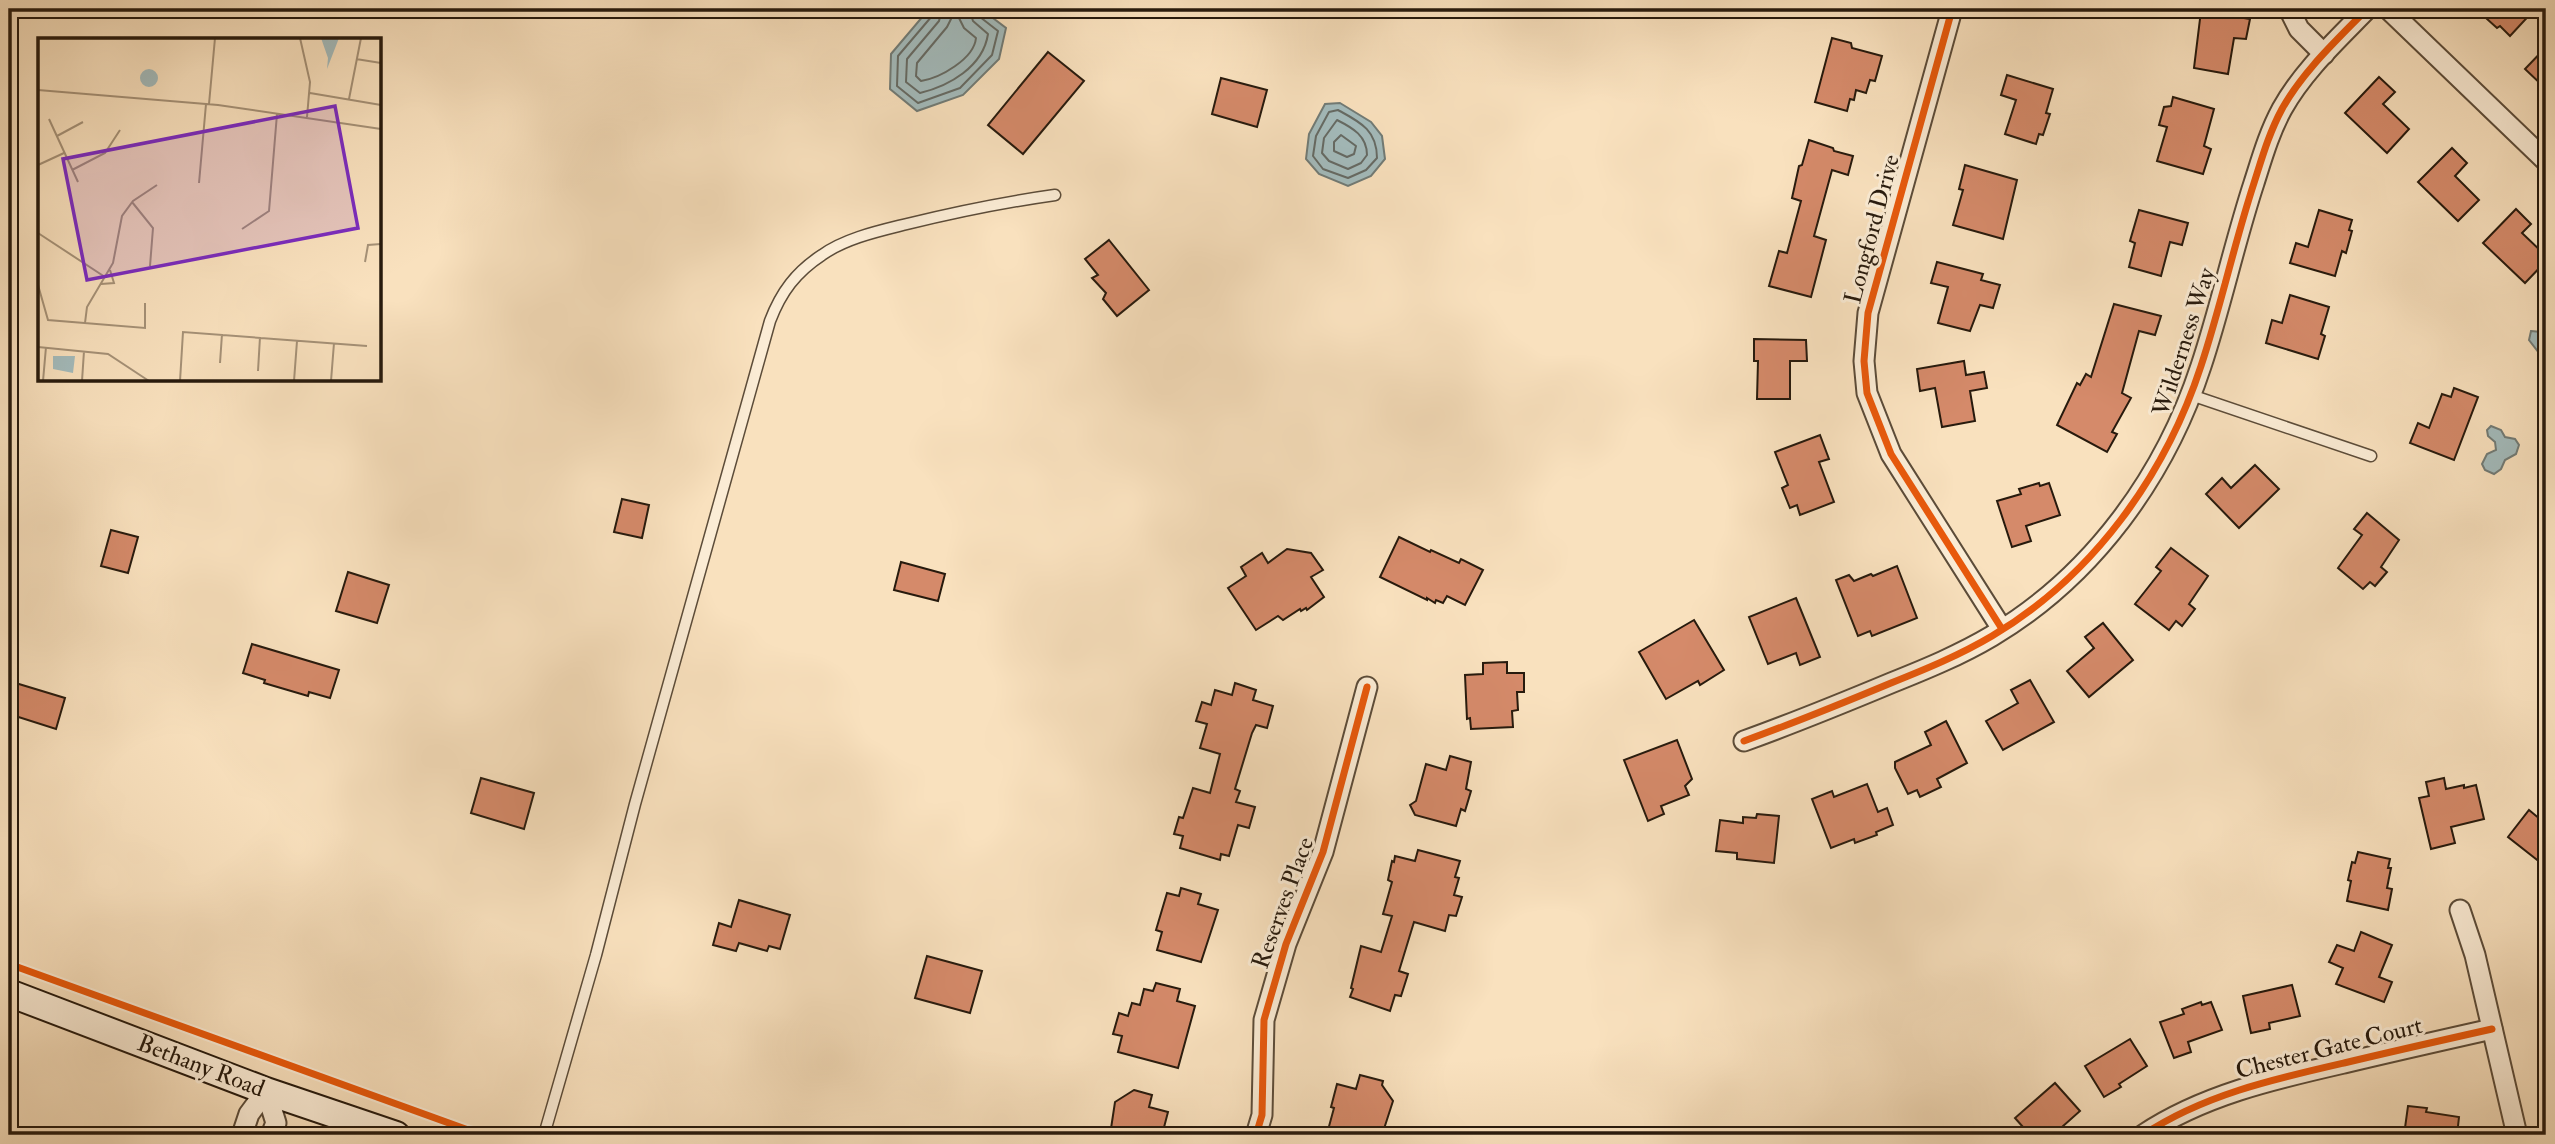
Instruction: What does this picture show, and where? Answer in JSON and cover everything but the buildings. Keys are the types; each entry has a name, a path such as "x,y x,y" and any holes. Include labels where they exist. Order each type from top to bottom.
{"main road":[{"name":"Bethany Road","path":"9,993 266,1091 396,1135"}],"street":[{"path":"2289,9 2299,29 2324,54"},
{"name":"Wilderness Way","path":"1744,741 1804,720 1950,658 2002,629 2056,589 2091,556 2122,520 2165,453 2191,395 2269,136 2300,81 2367,9"},
{"path":"2388,9 2546,162"},
{"name":"Longford Drive","path":"1950,17 1868,313 1864,361 1867,393 1891,454 2002,629"},
{"name":"Reserves Place","path":"1256,1135 1262,1115 1264,1020 1286,944 1323,852 1367,687"},
{"path":"2460,910 2474,955 2517,1135"},
{"name":"Chester Gate Court","path":"2143,1135 2187,1110 2231,1092 2292,1075 2492,1029"},
{"path":"242,1135 249,1114 266,1091"},
{"path":"266,1091 276,1123 271,1135"}],"lane":[{"path":"544,1135 777,302 787,285 802,270 823,253 842,244 880,231 937,217 1055,195"},
{"path":"2191,395 2371,456"}],"water":[{"path":"929,9 981,9 1006,28 999,59 963,95 917,111 890,89 891,54"},
{"path":"1340,103 1371,122 1382,136 1385,159 1371,176 1348,186 1319,174 1306,159 1309,134 1325,104"},
{"path":"2531,331 2541,332 2546,343 2546,362 2529,340"},
{"path":"2491,426 2501,430 2505,437 2515,439 2519,445 2516,454 2505,460 2501,469 2494,474 2485,470 2482,464 2487,454 2496,450 2495,442 2488,436 2487,430"}],"cycle path":[{"path":"1744,741 1917,672 1980,643 2029,612 2093,553 2121,520 2146,484 2186,407 2201,366 2260,164 2277,118 2310,69 2367,9"},
{"path":"1950,17 1868,313 1864,361 1867,393 1891,454 2002,629"},
{"path":"1256,1135 1262,1115 1264,1020 1286,944 1323,852 1367,687"},
{"path":"9,964 482,1135"},
{"path":"2143,1135 2190,1109 2240,1090 2292,1075 2492,1029"}]}
